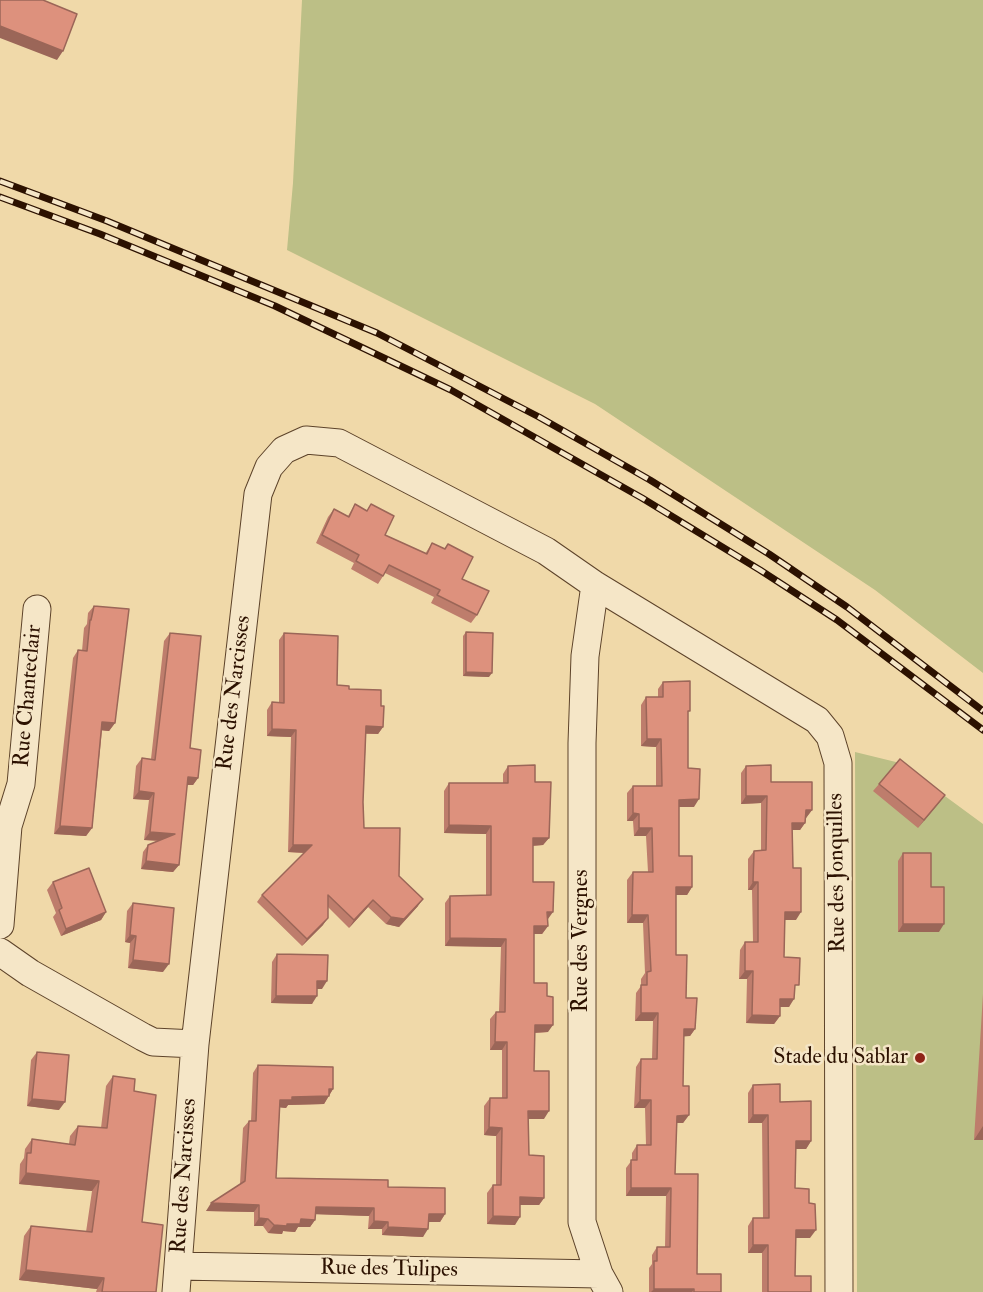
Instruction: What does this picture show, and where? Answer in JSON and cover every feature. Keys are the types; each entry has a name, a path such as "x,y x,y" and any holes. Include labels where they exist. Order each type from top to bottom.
{"street":[{"name":"Rue des Narcisses","path":"177,1279 195,1044 258,495 269,467 284,450 306,440 339,443 546,551 595,585"},
{"name":"Rue des Vergnes","path":"595,585 585,656 582,743 582,1222 604,1283"},
{"name":"Rue des Jonquilles","path":"595,585 817,720 830,736 838,763 839,1292"},
{"name":"Rue Chanteclair","path":"0,925 8,826 21,784 36,609"},
{"path":"0,952 30,973 142,1037 153,1042 195,1044"},
{"name":"Rue des Tulipes","path":"177,1279 604,1283"}],"green space":[{"path":"302,0 983,0 983,673 875,590 595,404 287,250 293,183"},
{"name":"Stade du Sablar","path":"855,752 900,763 983,824 983,1292 857,1292"}],"building":[{"path":"0,0 43,0 77,14 63,51 0,26"},
{"path":"355,504 367,511 371,504 394,516 385,535 427,554 432,543 445,549 448,544 473,557 462,579 489,591 477,615 437,595 440,590 389,565 383,576 356,561 359,555 322,535 334,509 349,517"},
{"path":"94,606 129,609 115,723 102,722 92,828 60,826 78,650 87,651 90,620"},
{"path":"466,632 493,633 492,673 466,672"},
{"path":"170,633 201,636 190,748 201,750 198,778 188,777 179,865 146,861 148,845 175,834 150,832 154,793 139,791 142,758 155,760"},
{"path":"284,633 338,636 337,685 349,686 349,689 381,690 381,706 384,706 383,727 366,726 364,828 400,828 399,876 423,899 404,919 391,917 373,900 354,920 328,895 328,918 307,939 262,895 312,845 293,845 296,730 272,729 272,702 284,703"},
{"path":"690,681 688,768 700,769 699,799 679,800 679,856 692,856 692,887 676,887 676,955 687,955 686,998 697,998 695,1029 684,1029 683,1086 689,1086 689,1115 677,1116 675,1174 698,1174 697,1274 721,1274 721,1292 654,1289 654,1261 657,1261 657,1247 670,1247 671,1188 631,1188 631,1160 637,1160 637,1145 651,1145 651,1100 640,1100 641,1059 657,1059 658,1013 641,1013 641,985 647,985 647,972 651,971 648,915 632,915 633,872 653,872 652,828 639,828 639,814 633,813 633,786 662,786 661,739 647,739 646,697 663,697 663,682"},
{"path":"900,759 945,795 924,820 879,784"},
{"path":"535,765 535,782 551,782 549,838 533,838 533,882 554,882 553,912 547,912 548,926 534,926 534,983 547,983 547,996 553,997 553,1025 535,1025 534,1071 549,1071 549,1111 528,1111 529,1155 544,1156 544,1198 520,1197 520,1217 493,1216 493,1185 501,1185 502,1128 489,1127 490,1098 507,1098 507,1042 495,1042 496,1012 505,1012 506,939 450,938 450,896 491,895 491,826 449,825 449,783 508,783 508,766"},
{"path":"771,765 771,782 812,782 812,810 806,810 805,823 792,823 793,868 801,868 801,912 785,912 784,957 800,958 799,985 795,985 794,999 780,999 780,1016 752,1015 753,971 745,971 745,942 758,942 758,882 753,882 754,851 766,850 767,796 746,796 746,766"},
{"path":"903,853 931,853 931,887 944,887 944,924 903,924"},
{"path":"89,868 106,912 66,929 53,882"},
{"path":"133,903 174,908 169,964 133,960 136,936 130,935"},
{"path":"277,954 328,955 327,981 317,981 317,996 276,996"},
{"path":"37,1052 69,1055 65,1102 32,1099"},
{"path":"258,1065 333,1067 333,1089 329,1089 329,1096 292,1097 292,1100 280,1100 276,1178 388,1180 388,1187 445,1188 445,1214 429,1214 428,1229 388,1227 388,1222 374,1221 374,1208 316,1207 315,1220 301,1219 300,1224 287,1224 287,1226 274,1225 268,1219 259,1218 259,1205 211,1203 245,1181 249,1121 256,1121"},
{"path":"113,1076 135,1079 134,1091 156,1095 142,1222 163,1225 156,1292 102,1292 104,1278 26,1270 31,1226 92,1232 99,1181 26,1173 27,1153 31,1153 32,1139 75,1145 78,1126 107,1128"},
{"path":"780,1084 780,1102 811,1101 811,1141 796,1141 795,1188 809,1189 809,1203 815,1204 816,1230 796,1230 795,1276 811,1276 811,1292 768,1292 768,1245 753,1245 753,1218 769,1218 768,1115 753,1115 753,1085"}],"railway":[{"path":"0,181 107,221 377,333 539,417 650,480 769,554 847,607 983,711"},
{"path":"0,197 100,234 275,306 451,390 642,498 760,570 837,620 983,730"}],"place":[{"name":"Stade du Sablar","path":"920,1058"}]}
